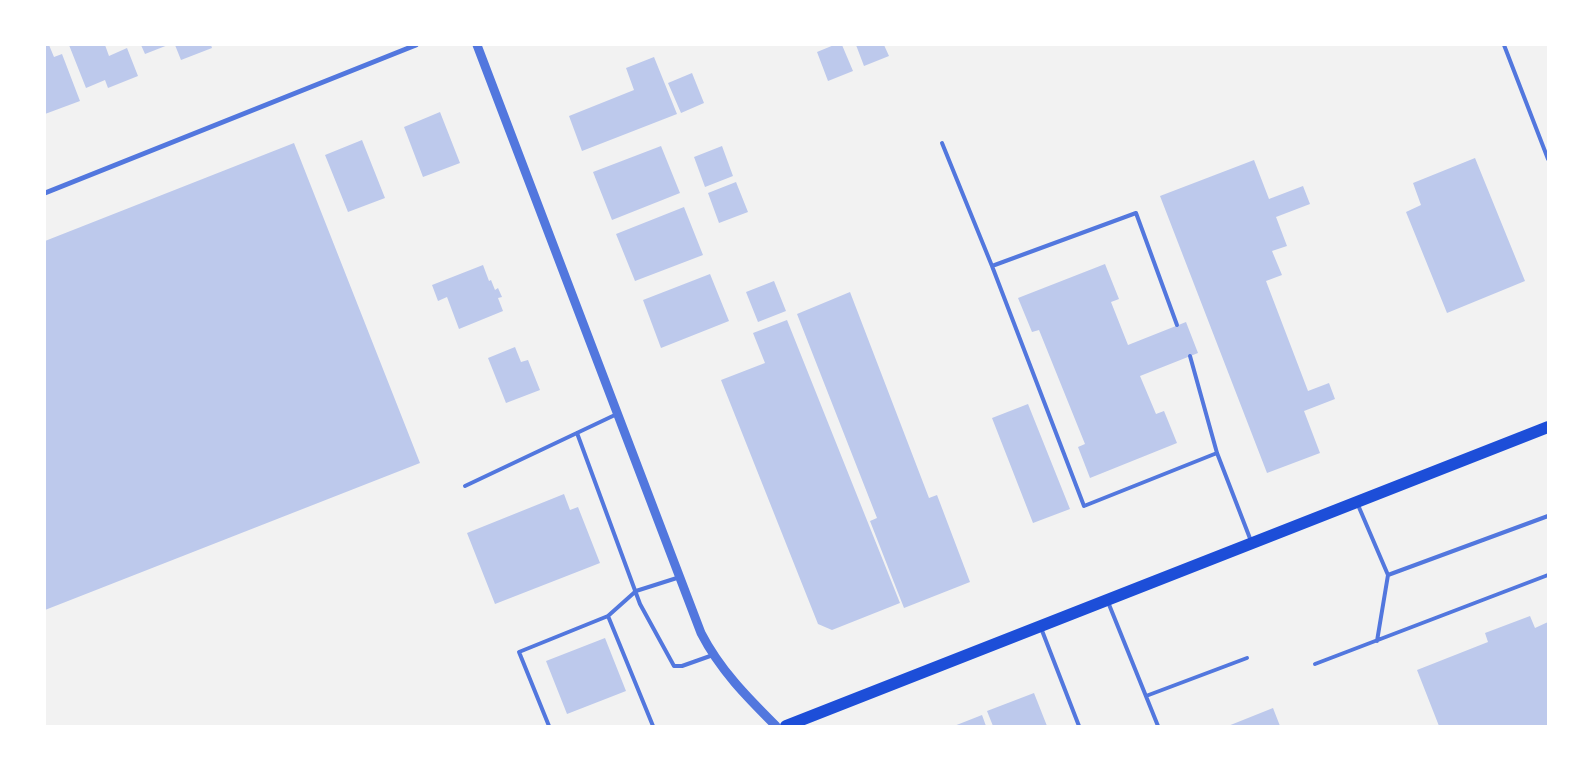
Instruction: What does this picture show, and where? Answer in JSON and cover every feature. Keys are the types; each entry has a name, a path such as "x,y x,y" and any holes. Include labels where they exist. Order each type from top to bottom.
{"main road":[{"path":"786,726 1548,427"}],"street":[{"path":"45,193 416,45"},
{"path":"477,45 680,577 712,655 733,682 776,726"}],"lane":[{"path":"1504,45 1548,159"},
{"path":"942,143 992,266 1084,506 1216,453"},
{"path":"992,266 1136,213 1177,325"},
{"path":"1190,356 1216,453 1252,544"},
{"path":"465,486 619,414"},
{"path":"577,433 636,591 674,666 682,666 712,655"},
{"path":"1356,502 1388,575 1377,640"},
{"path":"1388,575 1548,516"},
{"path":"1315,664 1548,575"},
{"path":"549,726 519,652 608,616 636,591 680,577"},
{"path":"1107,600 1158,726"},
{"path":"608,616 653,726"},
{"path":"1040,626 1078,726"},
{"path":"1146,696 1247,658"}],"building":[{"path":"45,45 49,45 54,57 62,54 80,101 45,114"},
{"path":"69,45 105,45 109,56 127,48 138,76 108,88 105,80 86,88"},
{"path":"141,45 168,45 145,54"},
{"path":"175,45 211,45 212,48 181,60"},
{"path":"834,45 842,45 853,71 828,81 817,52"},
{"path":"856,45 884,45 889,56 864,66"},
{"path":"654,57 677,114 582,151 569,116 634,90 626,68"},
{"path":"692,73 704,103 681,113 668,83"},
{"path":"440,112 460,163 423,177 404,127"},
{"path":"362,140 385,198 348,212 325,155"},
{"path":"294,143 420,463 45,610 45,241"},
{"path":"661,146 680,193 612,220 593,172"},
{"path":"722,146 733,176 705,187 694,157"},
{"path":"1475,158 1525,281 1447,313 1406,212 1421,205 1413,183"},
{"path":"1254,160 1269,199 1303,186 1310,204 1276,217 1287,246 1272,251 1282,275 1266,281 1308,391 1329,383 1335,399 1304,411 1320,453 1267,473 1160,196"},
{"path":"736,182 748,212 719,223 708,193"},
{"path":"684,207 703,255 635,281 616,234"},
{"path":"1105,264 1119,299 1111,302 1128,345 1186,322 1198,353 1140,376 1156,414 1164,411 1177,443 1090,478 1078,447 1085,444 1039,330 1032,332 1018,298"},
{"path":"483,265 489,281 491,280 495,290 498,288 502,297 498,298 503,311 459,329 447,297 438,301 432,285"},
{"path":"710,274 729,321 661,348 643,300"},
{"path":"774,281 786,311 758,322 746,292"},
{"path":"850,292 929,498 937,495 970,582 904,608 870,521 877,518 797,314"},
{"path":"787,320 900,603 832,630 818,624 721,380 765,363 753,333"},
{"path":"515,347 521,362 528,360 540,390 506,403 488,358"},
{"path":"1028,404 1070,509 1033,523 992,418"},
{"path":"564,494 570,510 578,507 600,563 495,604 467,533"},
{"path":"1530,616 1535,628 1548,622 1548,726 1439,726 1417,670 1488,642 1485,633"},
{"path":"605,638 626,691 567,714 546,661"},
{"path":"1034,693 1047,726 993,726 987,711"},
{"path":"1273,708 1280,726 1228,726"},
{"path":"982,715 986,726 954,726"}]}
